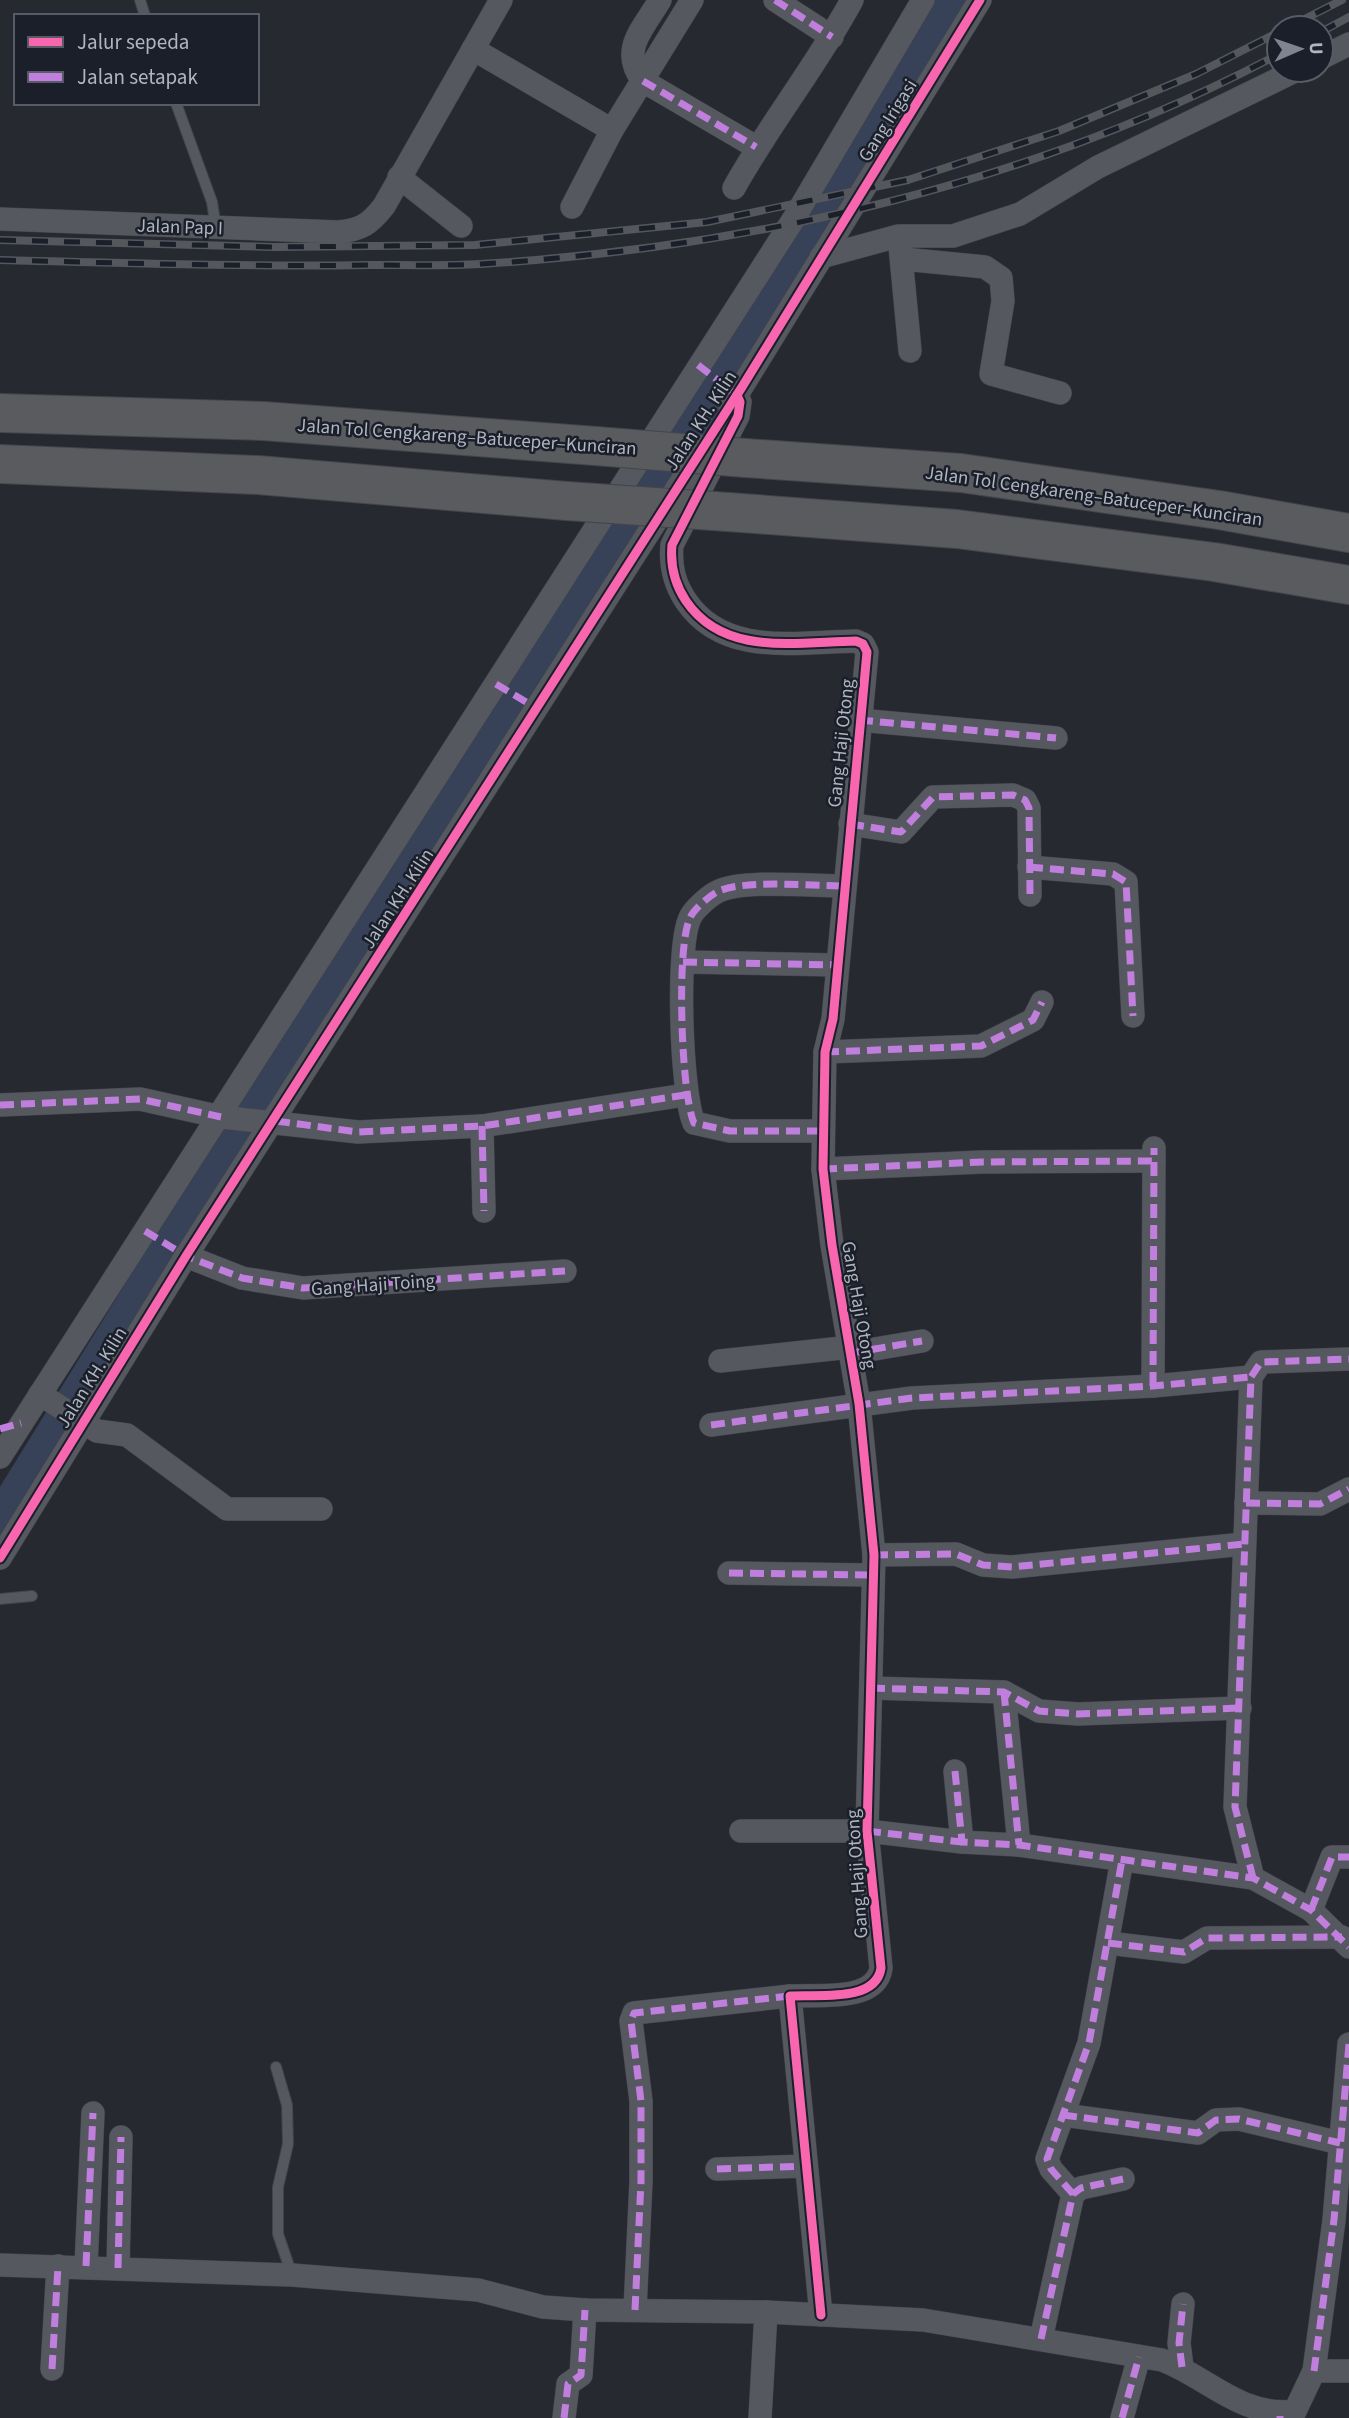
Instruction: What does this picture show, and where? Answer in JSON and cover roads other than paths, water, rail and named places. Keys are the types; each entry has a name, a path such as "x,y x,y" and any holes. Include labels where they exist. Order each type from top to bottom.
{"highway":[{"name":"Jalan Tol Cengkareng–Batuceper–Kunciran","path":"0,413 263,421 961,473 1219,510 1349,533"},
{"path":"0,464 258,475 567,501 957,529 1214,562 1349,585"}],"street":[{"path":"461,226 399,177 501,0"},
{"path":"660,0 631,54 634,70 643,81 756,147"},
{"path":"572,207 612,130 692,0"},
{"path":"775,0 832,37"},
{"path":"734,188 756,147 832,37 852,0"},
{"name":"Jalan KH. Kilin","path":"0,1559 62,1409 228,1118 793,220 923,0"},
{"name":"Gang Irigasi","path":"821,257 980,0"},
{"path":"473,49 612,130"},
{"path":"821,257 898,236 953,236 1020,214 1098,167 1268,84"},
{"name":"Jalan Pap I","path":"0,219 338,232 359,230 370,223 384,205 399,177"},
{"path":"898,236 903,259 910,351"},
{"name":"Jalan KH. Kilin","path":"0,1457 11,1426 62,1409 186,1256 270,1120 737,395 821,257"},
{"path":"903,259 985,267 1002,278 1003,301 991,374 1060,393"},
{"name":"Gang Haji Otong","path":"737,395 740,402 738,416 672,545 671,561 677,588 696,615 720,634 748,642 863,644 867,652 843,886 833,1019 825,1052 821,1131 832,1245 859,1404 873,1565 867,1831 880,1976 872,1987 864,1991 790,1996"},
{"path":"859,720 1056,738"},
{"path":"850,824 901,832 933,797 1013,795 1025,800 1029,808 1030,895"},
{"path":"1029,867 1113,874 1126,882 1133,1016"},
{"path":"821,1131 730,1132 709,1129 694,1123 685,1095 683,962 690,917 715,893 733,886 843,886"},
{"path":"683,962 837,965"},
{"path":"825,1052 981,1046 1033,1020 1042,1002"},
{"path":"0,1105 141,1099 228,1118 270,1120 358,1132 482,1126 685,1095"},
{"path":"482,1126 484,1211"},
{"path":"823,1169 1154,1155 1153,1386"},
{"name":"Gang Haji Toing","path":"186,1256 242,1278 303,1288 565,1271"},
{"path":"720,1361 922,1341"},
{"path":"1253,1878 1235,1807 1251,1377 1261,1362 1349,1359"},
{"path":"711,1425 859,1404 1017,1391 1153,1386 1251,1377"},
{"path":"62,1409 97,1431 127,1435 227,1509 321,1509"},
{"path":"1246,1503 1320,1504 1349,1489"},
{"path":"729,1573 873,1565 956,1554 983,1565 1012,1567 1244,1544"},
{"path":"871,1688 1004,1692 1039,1711 1078,1714 1240,1708"},
{"path":"1004,1692 1019,1845"},
{"path":"955,1771 962,1842"},
{"path":"741,1830 867,1831 962,1842 1019,1845 1253,1878 1311,1910 1346,1942"},
{"path":"1311,1910 1332,1857 1349,1857"},
{"path":"1073,2194 1051,2169 1047,2159 1089,2043 1122,1860"},
{"path":"1108,1944 1184,1952 1207,1938 1346,1942"},
{"path":"635,2310 641,2181 641,2101 631,2021 634,2013 790,1996 821,2315"},
{"path":"0,2265 292,2275 478,2290 543,2307 585,2310 766,2312 923,2320 1041,2339 1182,2367 1230,2404 1280,2417 1295,2411 1314,2371 1349,2044"},
{"path":"86,2266 93,2113"},
{"path":"1063,2115 1198,2133 1216,2120 1239,2119 1340,2143"},
{"path":"118,2268 121,2137"},
{"path":"717,2169 806,2166"},
{"path":"1041,2339 1073,2194 1081,2188 1123,2179"},
{"path":"52,2369 58,2266"},
{"path":"1182,2367 1179,2343 1183,2304"},
{"path":"564,2418 568,2384 581,2375 585,2310"},
{"path":"760,2418 766,2312"},
{"path":"1122,2418 1139,2357"},
{"path":"1314,2371 1349,2371"}],"lane":[{"path":"177,105 212,202 216,228"},
{"path":"0,1600 32,1596"},
{"path":"276,2067 287,2105 288,2144 278,2187 278,2234 292,2275"}],"waterway":[{"path":"0,1523 277,1074 858,163 956,0"}],"railway":[{"path":"1314,14 1342,0"},
{"path":"1335,24 1349,17"},
{"path":"0,240 274,247 475,245 707,222 908,180 1059,131 1196,74 1265,39"},
{"path":"0,260 231,265 453,265 584,255 687,242 790,224 892,201 992,173 1090,139 1186,99 1265,61"}]}
